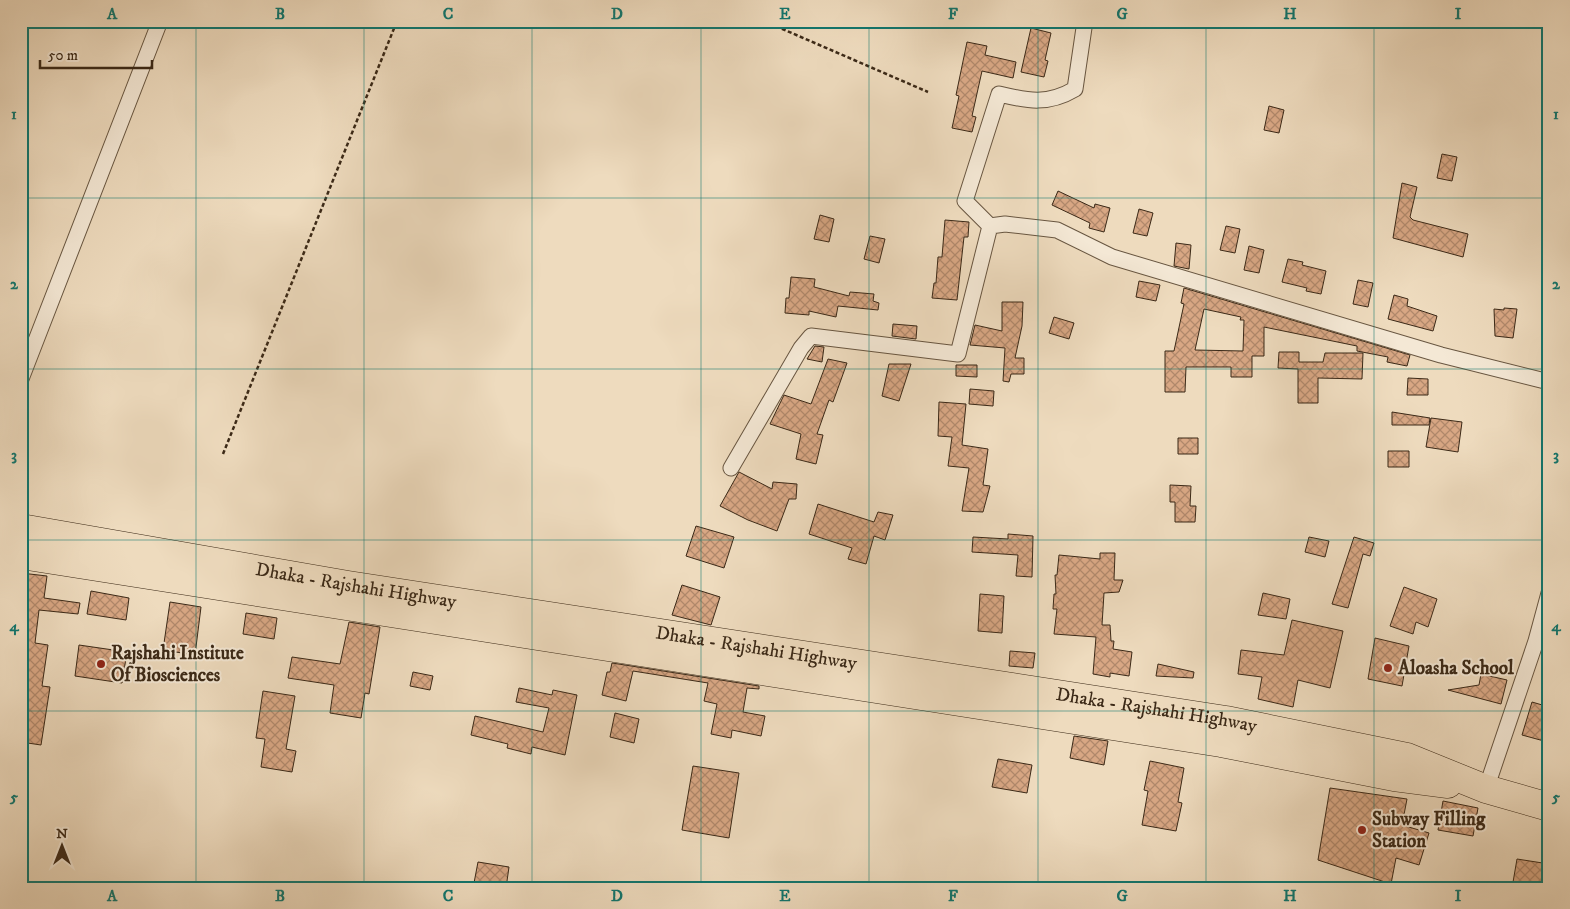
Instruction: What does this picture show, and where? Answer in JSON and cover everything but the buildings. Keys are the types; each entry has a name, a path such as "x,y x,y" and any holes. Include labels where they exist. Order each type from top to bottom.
{"highway":[{"name":"Dhaka - Rajshahi Highway","path":"21,528 348,585 1226,720 1407,757 1486,790"},
{"name":"Dhaka - Rajshahi Highway","path":"21,555 1202,740 1394,777 1486,790 1549,807"}],"street":[{"path":"21,379 160,21"},
{"path":"990,226 965,201 998,94 1028,101 1060,98 1075,89 1085,21"},
{"path":"990,226 1005,224 1058,230 1112,258 1441,356 1549,382"},
{"path":"731,468 801,348 811,336 958,354 990,226"},
{"path":"1486,790 1536,641 1549,593"}],"path":[{"path":"223,454 398,21"},
{"path":"764,21 928,92"}],"place":[{"name":"Rajshahi Institute Of Biosciences","path":"101,664"},
{"name":"Aloasha School","path":"1388,668"},
{"name":"Subway Filling Station","path":"1362,830"}]}
